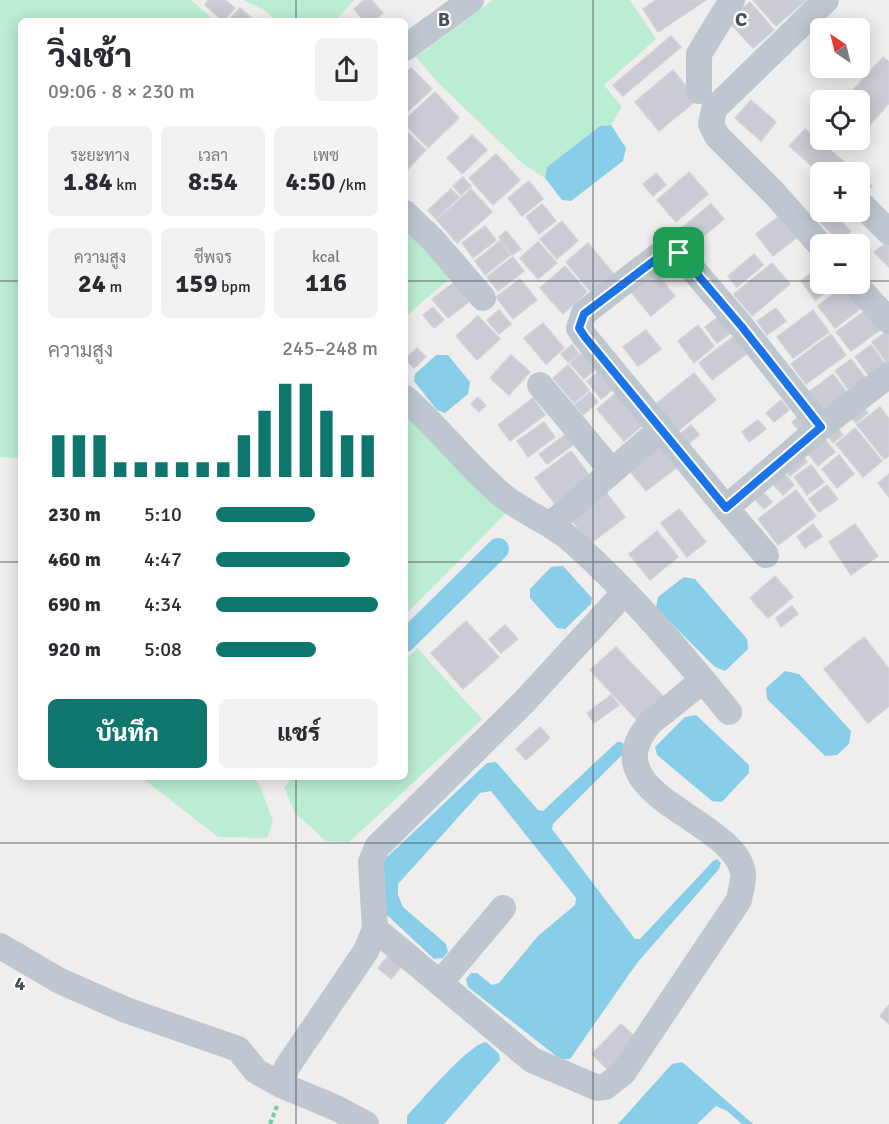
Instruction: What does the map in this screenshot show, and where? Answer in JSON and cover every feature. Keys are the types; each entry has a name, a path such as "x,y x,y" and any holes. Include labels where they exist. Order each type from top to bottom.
{"street":[{"path":"699,91 699,54 732,0"},
{"path":"810,234 775,194 717,136 711,124 714,109 826,0"},
{"path":"408,45 456,4"},
{"path":"870,213 889,232"},
{"path":"408,216 434,240 483,298"},
{"path":"766,555 579,328 584,314 668,250 679,253 742,327 821,427"},
{"path":"864,294 889,321"},
{"path":"726,508 821,427 889,375"},
{"path":"540,385 612,471"},
{"path":"408,401 433,423 502,495 534,518 551,525 625,592 729,712"},
{"path":"551,525 661,429"},
{"path":"281,1085 287,1067 366,951 375,929 371,862 377,847 524,702 625,592"},
{"path":"375,929 532,1060 598,1088 605,1087 623,1073 738,900 743,874 736,857 724,843 657,795 641,777 635,760 636,746 647,726 703,680"},
{"path":"440,982 503,908"},
{"path":"0,946 60,981 126,1010 238,1049 256,1071 366,1124"}],"green space":[{"path":"0,0 191,0 212,18 18,18 18,459 0,457"},
{"path":"243,0 354,0 338,18 273,18 264,10"},
{"path":"493,0 630,0 656,39 604,85 622,107 611,125 600,126 547,167 545,178 523,164 438,83 416,57"},
{"path":"408,223 454,275 408,314"},
{"path":"408,410 506,513 408,612"},
{"path":"417,648 482,719 349,842 326,841 295,813 284,787 291,780 408,780 408,658"},
{"path":"145,780 255,780 260,786 273,821 267,838 218,837"}],"water":[{"path":"611,125 626,148 623,161 571,201 562,200 545,178 547,167 600,126"},
{"path":"436,355 448,355 470,382 468,394 445,413 437,410 414,381 415,374"},
{"path":"563,566 592,598 591,604 565,629 557,628 530,598 530,589 551,567"},
{"path":"684,577 695,579 747,639 748,649 725,671 715,667 656,608 658,597"},
{"path":"785,671 799,674 851,731 849,744 837,755 825,756 767,699 766,688"},
{"path":"696,715 749,765 749,773 722,802 712,801 657,755 655,747 685,717"},
{"path":"617,742 626,746 625,752 553,824 552,829 635,939 640,939 713,861 717,859 721,863 719,869 637,963 570,1059 560,1059 468,987 466,979 471,973 477,973 492,985 499,983 538,936 575,905 576,898 491,791 480,793 398,884 398,895 403,907 446,944 448,952 443,958 434,959 385,913 380,871 384,860 487,763 496,762 538,810 543,811"},
{"path":"486,1042 499,1054 500,1060 444,1124 407,1124 407,1116 445,1074 468,1052"},
{"path":"682,1062 753,1124 742,1124 727,1111 716,1106 697,1124 618,1124 672,1064"}],"building":[{"path":"209,0 225,0 235,8 226,18 220,18 205,5"},
{"path":"364,0 371,0 383,13 377,18 362,18 354,9"},
{"path":"656,0 706,0 658,32 643,9"},
{"path":"753,0 806,0 776,26"},
{"path":"750,2 774,30 753,48 728,21"},
{"path":"240,8 252,18 231,18"},
{"path":"671,36 681,47 623,96 613,85"},
{"path":"883,57 889,62 889,103 870,125 870,90 853,90 864,78 870,78 870,71"},
{"path":"411,68 432,89 408,111 408,71"},
{"path":"673,70 697,100 659,131 635,102"},
{"path":"435,92 459,118 428,148 408,127 408,117"},
{"path":"751,100 776,122 761,141 735,118"},
{"path":"805,129 810,133 810,150 830,150 844,162 810,162 810,164 789,146"},
{"path":"408,133 426,150 408,169"},
{"path":"472,135 487,150 462,174 447,158"},
{"path":"496,154 520,180 493,205 469,178"},
{"path":"689,172 708,194 676,222 657,200"},
{"path":"656,173 666,185 653,196 643,184"},
{"path":"463,177 471,186 461,195 453,186"},
{"path":"529,181 543,199 522,216 508,198"},
{"path":"451,189 459,197 436,219 428,210"},
{"path":"471,189 492,212 457,243 437,220"},
{"path":"542,204 556,221 539,234 526,217"},
{"path":"711,204 724,219 692,246 679,230"},
{"path":"783,213 800,235 773,256 756,234"},
{"path":"562,221 578,241 557,259 540,239"},
{"path":"820,222 842,222 851,231 848,234 832,234"},
{"path":"485,226 496,240 473,258 462,243"},
{"path":"506,231 521,249 512,255 499,237"},
{"path":"500,241 510,255 485,275 475,261"},
{"path":"889,241 889,267 874,252"},
{"path":"538,242 557,263 538,279 520,258"},
{"path":"588,243 617,278 595,297 566,262"},
{"path":"754,254 763,265 737,287 728,276"},
{"path":"513,257 524,271 498,291 487,277"},
{"path":"772,263 790,284 752,316 734,294"},
{"path":"565,266 587,292 563,314 540,288"},
{"path":"655,272 675,296 651,316 631,292"},
{"path":"810,274 810,293 801,281"},
{"path":"520,279 537,300 513,319 496,297"},
{"path":"456,281 471,300 448,318 432,299"},
{"path":"811,294 824,294 815,300"},
{"path":"834,294 855,294 864,306 835,328 818,306"},
{"path":"433,307 444,320 434,328 423,315"},
{"path":"776,308 786,321 767,335 757,321"},
{"path":"869,308 884,327 851,351 836,332"},
{"path":"499,310 511,324 499,334 487,320"},
{"path":"813,310 829,332 793,358 777,337"},
{"path":"722,314 735,330 717,343 705,327"},
{"path":"478,316 500,339 477,360 456,336"},
{"path":"543,323 564,348 546,364 524,338"},
{"path":"698,325 714,346 694,363 678,341"},
{"path":"646,330 661,349 638,366 623,347"},
{"path":"889,330 889,361 887,363 872,342"},
{"path":"738,333 751,350 712,380 699,363"},
{"path":"831,334 846,355 806,384 791,364"},
{"path":"572,345 579,354 568,362 561,354"},
{"path":"871,345 885,364 869,376 855,357"},
{"path":"417,348 426,357 414,368 408,362 408,356"},
{"path":"584,352 597,368 584,379 570,363"},
{"path":"511,355 530,372 509,395 490,378"},
{"path":"851,359 867,380 851,393 835,371"},
{"path":"568,365 589,390 574,403 553,378"},
{"path":"602,369 616,387 601,399 587,381"},
{"path":"694,373 716,400 678,431 656,404"},
{"path":"833,374 849,395 825,413 809,392"},
{"path":"590,392 598,402 583,415 575,405"},
{"path":"617,392 644,424 624,441 597,409"},
{"path":"478,397 486,406 479,412 471,404"},
{"path":"533,398 545,415 510,441 498,425"},
{"path":"781,400 789,410 774,422 766,413"},
{"path":"861,405 868,413 856,423 849,415"},
{"path":"880,407 889,419 889,456 884,459 857,425"},
{"path":"802,414 810,424 800,432 792,422"},
{"path":"758,420 766,429 749,442 742,432"},
{"path":"544,422 555,437 528,457 517,441"},
{"path":"691,425 699,435 688,444 680,434"},
{"path":"837,427 843,435 833,443 827,435"},
{"path":"855,428 882,461 863,477 836,444"},
{"path":"569,432 577,442 547,464 539,454"},
{"path":"823,437 835,452 818,466 806,451"},
{"path":"659,446 676,468 646,491 629,470"},
{"path":"571,451 590,476 555,504 535,478"},
{"path":"799,452 807,462 790,476 782,467"},
{"path":"839,455 854,474 837,488 822,469"},
{"path":"811,465 824,482 807,495 794,477"},
{"path":"782,471 794,485 783,495 770,481"},
{"path":"889,474 889,497 878,483"},
{"path":"827,485 838,499 819,512 809,499"},
{"path":"796,490 816,516 778,545 758,519"},
{"path":"605,491 625,517 590,544 570,518"},
{"path":"762,491 772,502 764,509 754,498"},
{"path":"679,509 706,542 687,557 661,523"},
{"path":"813,524 822,536 805,548 797,537"},
{"path":"855,524 878,556 851,575 829,542"},
{"path":"657,531 678,557 650,580 629,554"},
{"path":"775,576 793,597 768,618 750,598"},
{"path":"792,606 798,614 781,627 776,618"},
{"path":"466,621 499,657 463,689 431,653"},
{"path":"505,625 518,639 501,653 489,639"},
{"path":"864,637 889,669 889,706 868,723 824,669"},
{"path":"616,647 664,697 638,721 590,670"},
{"path":"611,695 619,705 594,723 587,713"},
{"path":"540,727 550,738 526,760 516,749"},
{"path":"388,956 401,967 391,979 378,968"},
{"path":"889,1005 889,1024 880,1016"},
{"path":"621,1024 638,1040 608,1070 592,1054"}],"waterway":[{"path":"408,638 498,549"}],"route":[{"path":"668,250 679,253 742,327 821,427 726,508 579,328 584,314 658,256 668,250"}]}
